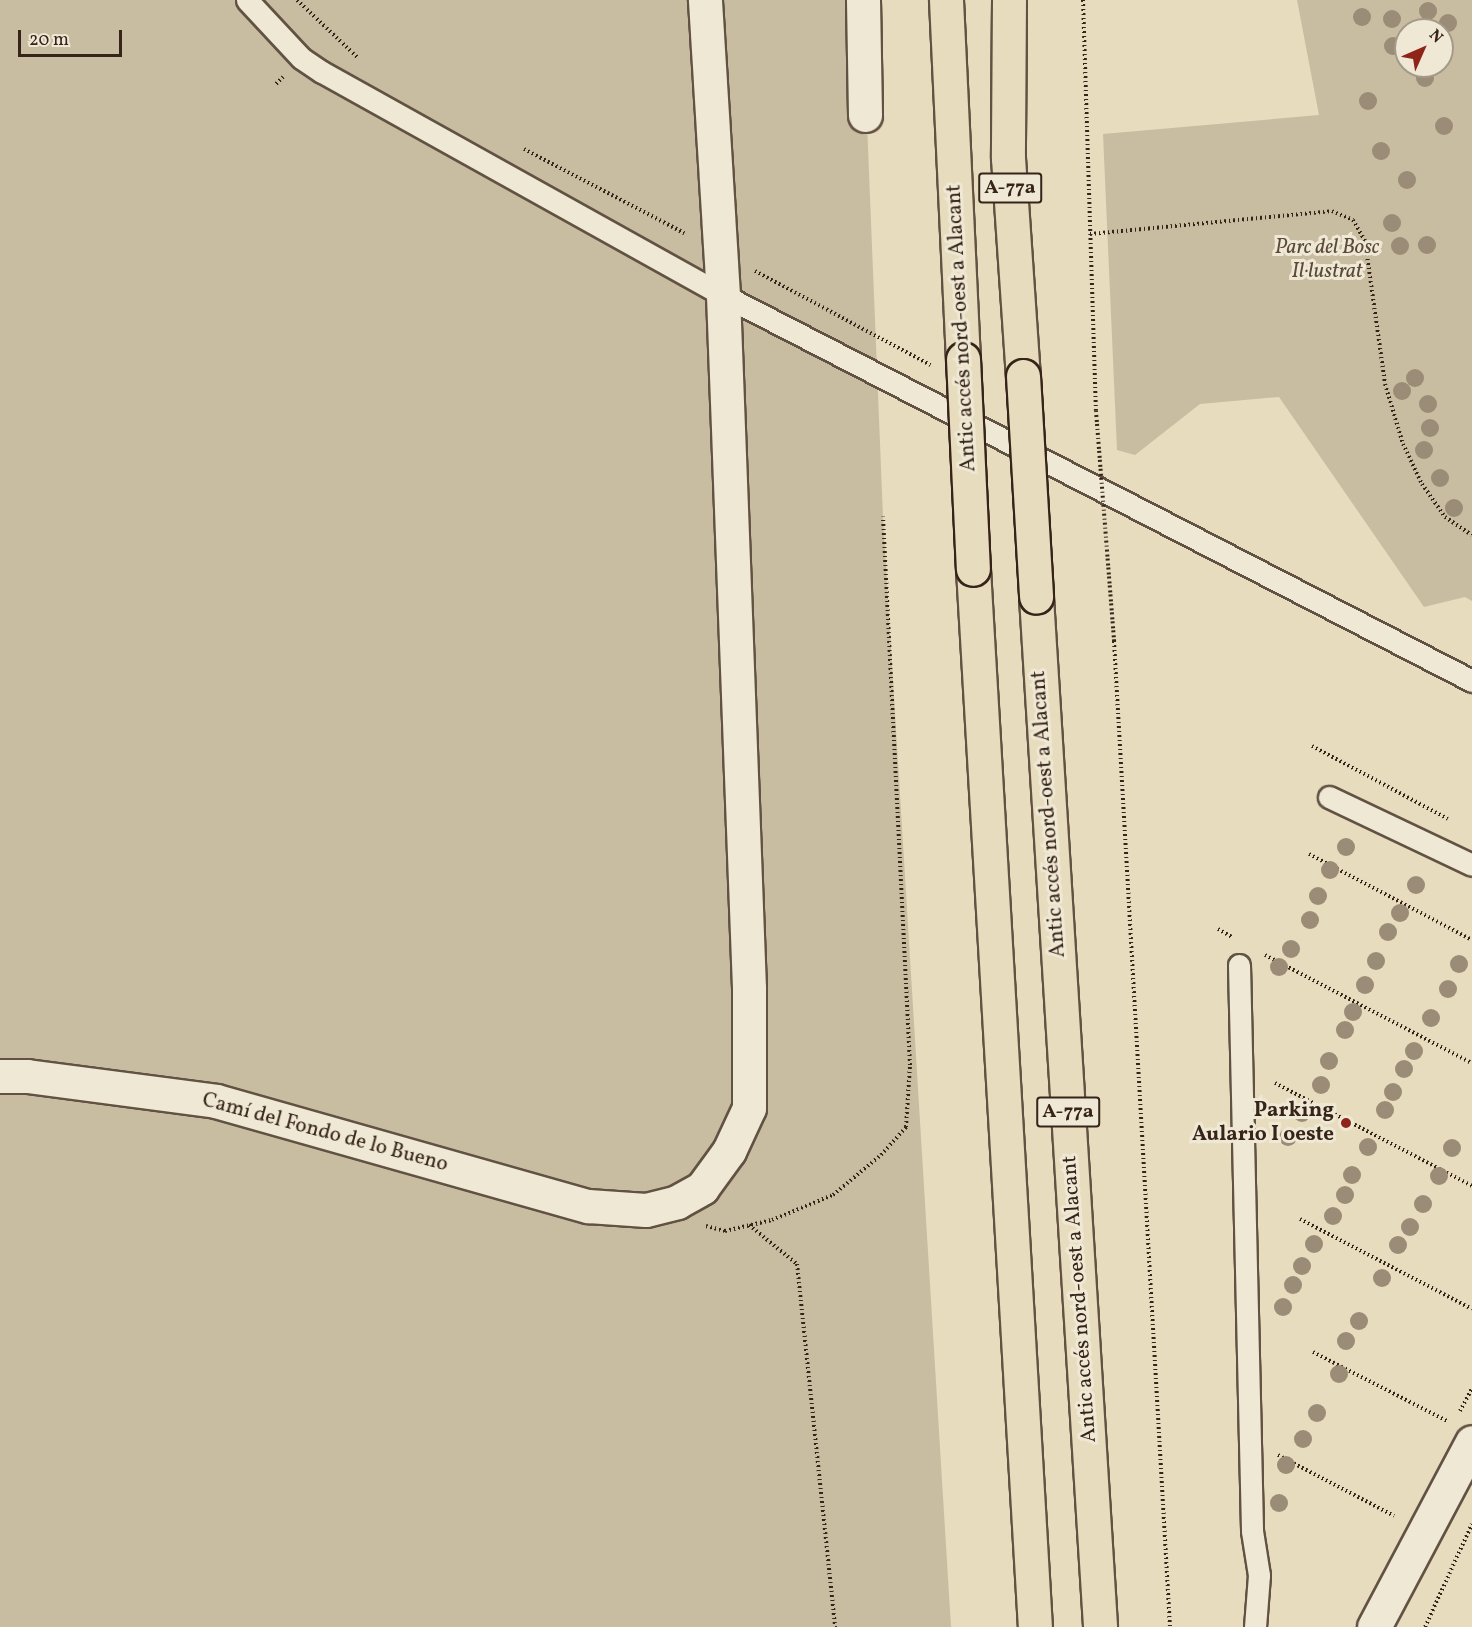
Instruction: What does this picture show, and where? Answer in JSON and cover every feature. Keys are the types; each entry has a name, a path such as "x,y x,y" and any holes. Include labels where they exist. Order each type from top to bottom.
{"main road":[{"name":"Antic accés nord-oest a Alacant","path":"946,0 973,569 1035,1627"},
{"name":"Antic accés nord-oest a Alacant","path":"1009,0 1008,158 1100,1627"}],"street":[{"name":"Camí del Fondo de lo Bueno","path":"0,1076 27,1076 216,1101 588,1206 646,1210 677,1202 702,1188 729,1151 749,1108 749,988 723,295 705,0"},
{"path":"863,0 866,115"},
{"path":"1374,1627 1462,1433"}],"lane":[{"path":"247,0 301,57 322,72 723,295 1472,681"},
{"path":"1329,796 1472,865"},
{"path":"1239,965 1252,1531 1259,1575 1255,1627"}],"path":[{"path":"1083,0 1096,411 1114,641 1170,1627"},
{"path":"1090,234 1332,211 1353,220 1365,241 1385,384 1403,444 1422,484 1445,518 1472,534"},
{"path":"702,1225 725,1231 772,1220 833,1195 906,1128 910,1065 883,517"},
{"path":"1312,746 1452,822"},
{"path":"1310,854 1472,940"},
{"path":"1218,929 1238,940"},
{"path":"1258,951 1472,1063"},
{"path":"1275,1083 1472,1186"},
{"path":"1300,1219 1472,1309"},
{"path":"749,1225 797,1264 835,1627"},
{"path":"1313,1352 1462,1433"},
{"path":"1271,1451 1402,1520"},
{"path":"1425,1627 1472,1524"}],"green space":[{"path":"0,0 862,0 883,517 951,1627 0,1627"},
{"name":"Parc del Bosc Il·lustrat","path":"1297,0 1472,0 1472,601 1465,597 1424,607 1279,397 1200,404 1135,455 1117,450 1103,134 1319,115"}],"place":[{"name":"Parking Aulario I oeste","path":"1346,1123"}]}
